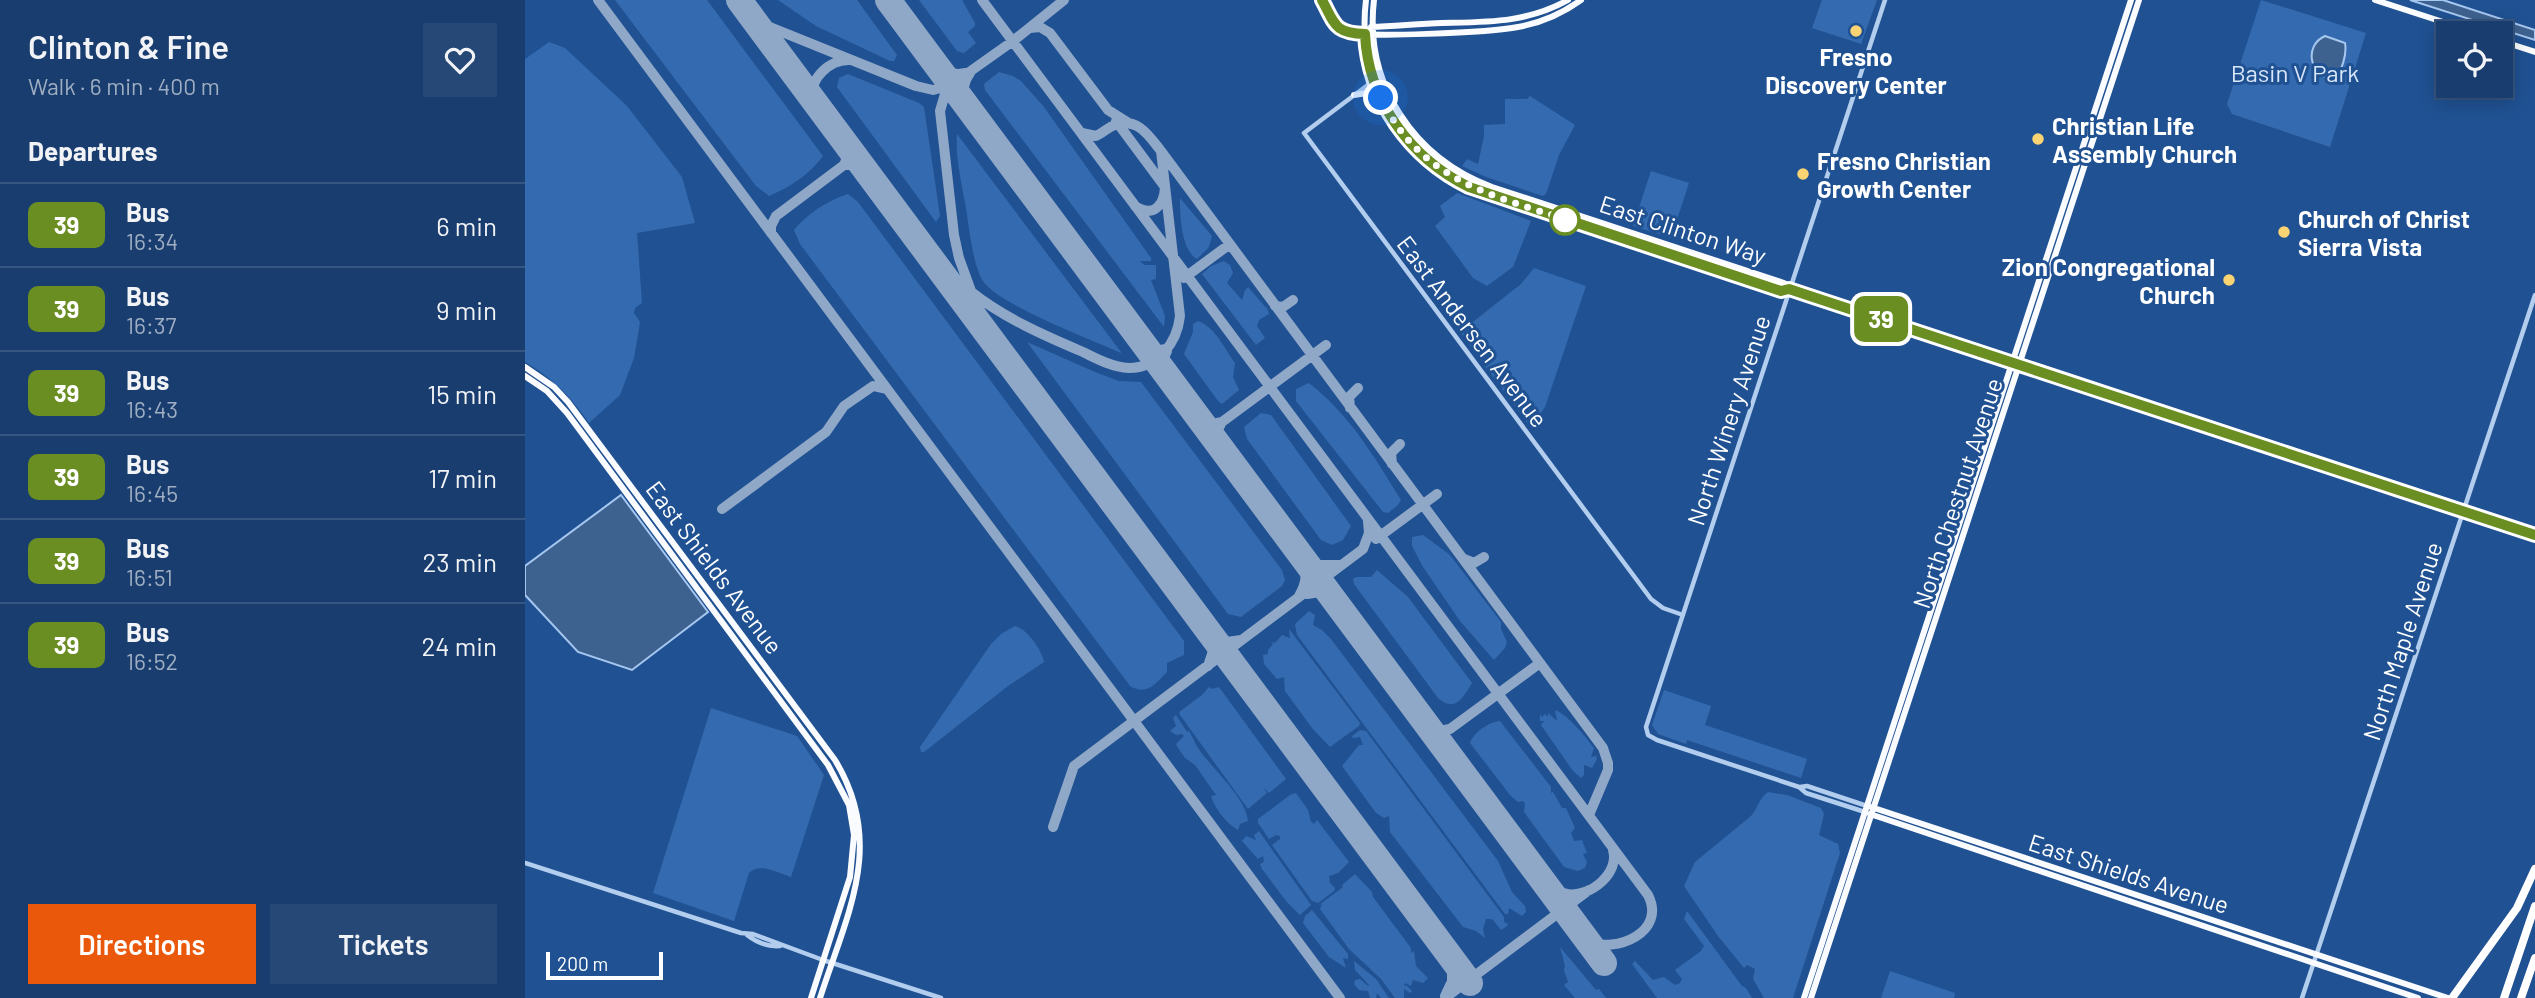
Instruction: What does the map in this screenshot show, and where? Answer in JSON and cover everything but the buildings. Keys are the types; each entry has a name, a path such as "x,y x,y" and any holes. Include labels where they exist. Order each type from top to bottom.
{"highway":[{"path":"2450,998 2502,931 2517,908 2535,869"},
{"path":"2504,998 2535,906"},
{"path":"2521,998 2535,958"}],"main road":[{"path":"1322,0 1331,20 1342,31 1519,27 1562,12 1581,0"},
{"path":"1328,0 1328,12"},
{"name":"East Clinton Way","path":"1366,0 1369,31 1392,103 1411,132 1436,156 1456,170 1500,190 1784,283 1789,289 1781,291 1479,191 1440,170 1418,151 1396,125 1374,80 1367,54 1369,31 1374,0"},
{"path":"1488,27 1541,13 1568,0"},
{"name":"North Chestnut Avenue","path":"1811,998 1898,714 2127,38 2128,22 2135,0"},
{"name":"North Chestnut Avenue","path":"1804,998 1869,810 1893,750 2135,0"},
{"path":"2375,0 2440,21"},
{"path":"2513,45 2535,52"},
{"path":"1354,95 1370,94 1382,100"},
{"path":"1418,151 1445,169 1456,170"},
{"path":"1789,289 2535,535"},
{"name":"East Shields Avenue","path":"525,368 554,387 568,402 824,747 847,780 852,804"},
{"name":"East Shields Avenue","path":"525,376 547,391 567,412 818,752 852,804"},
{"path":"1893,750 1890,746 1898,714"},
{"path":"818,752 824,747"},
{"path":"811,998 852,863 855,835 852,804"},
{"path":"820,998 860,867 861,834 852,804"},
{"name":"East Shields Avenue","path":"1869,810 2200,917 2418,998"},
{"name":"East Shields Avenue","path":"1869,810 2169,914 2450,998"},
{"path":"2169,914 2172,912 2200,917"}],"street":[{"name":"North Winery Avenue","path":"1647,732 1647,721 1885,0"},
{"name":"East Andersen Avenue","path":"1381,75 1304,133 1651,599 1663,608 1683,615"},
{"name":"North Maple Avenue","path":"2302,998 2535,295"},
{"name":"East Shields Avenue","path":"1647,732 1657,740 1799,787 1806,793 1869,810"},
{"path":"525,863 747,934 753,940 781,946 941,998"}],"green space":[{"path":"615,0 707,0 823,156 799,180 769,196 756,186"},
{"path":"778,0 857,0 897,55 894,61 890,61 816,26"},
{"path":"919,0 962,0 975,23 968,32 976,43 964,53 957,51"},
{"path":"1822,0 1877,0 1861,44 1812,28"},
{"name":"Basin V Park","path":"2261,0 2366,33 2330,147 2232,114 2227,104"},
{"path":"549,42 565,48 627,106 682,177 695,223 637,233 642,303 635,308 634,313 640,322 634,358 620,395 589,423 561,389 525,362 525,59"},
{"path":"999,72 1021,81 1044,107 1151,258 1151,261 1140,261 1144,265 1156,265 1156,279 1151,280 1165,316 1164,327 985,90 984,84"},
{"path":"848,74 924,107 940,216 936,222 837,87 839,78"},
{"path":"1530,96 1575,125 1559,155 1543,196 1462,166 1467,159 1478,164 1484,125 1505,124 1505,99 1527,99"},
{"path":"957,134 1121,353 1026,311 1007,301 983,281 972,246 958,161"},
{"path":"1651,171 1689,183 1671,238 1633,226"},
{"path":"1457,193 1531,221 1513,267 1487,286 1473,278 1435,226 1445,217 1440,206"},
{"path":"848,194 858,202 1184,641 1184,655 1167,663 1167,672 1150,687 1141,690 1130,686 800,244 794,230 799,224 818,208"},
{"path":"1180,198 1212,236 1209,247 1197,259 1185,240"},
{"path":"1224,261 1230,265 1233,273 1227,283 1242,300 1248,287 1268,310 1269,314 1259,320 1257,326 1265,338 1256,345 1202,274 1211,266"},
{"path":"1534,268 1586,286 1545,407 1539,416 1528,424 1460,332 1521,284"},
{"path":"1198,321 1215,333 1235,363 1233,377 1239,390 1222,404 1184,354 1193,332 1193,324"},
{"path":"1027,342 1119,381 1141,382 1282,570 1285,580 1282,586 1241,617 1228,614"},
{"path":"1309,383 1349,423 1401,500 1388,513 1383,512 1296,401 1296,389"},
{"path":"1261,413 1271,415 1351,526 1343,540 1332,545 1321,540 1247,439 1244,427"},
{"path":"1423,535 1450,555 1501,622 1507,642 1494,660 1460,621 1423,567 1412,546 1412,537"},
{"path":"1377,570 1408,597 1472,683 1458,702 1449,704 1438,698 1354,584 1353,579 1356,577 1371,577"},
{"path":"1309,611 1315,615 1313,625 1331,639 1498,861 1512,892 1525,906 1526,912 1522,916 1509,908 1508,914 1505,914 1297,635 1295,624"},
{"path":"1015,626 1033,641 1044,662 921,752 920,747 991,644"},
{"path":"1289,629 1360,723 1330,747 1312,728 1285,691 1284,677 1277,679 1264,664 1263,655 1268,654 1273,644 1271,642 1275,643 1282,635 1290,638"},
{"path":"1209,687 1219,687 1286,779 1269,793 1263,787 1267,793 1248,809 1179,712"},
{"path":"1664,690 1711,706 1705,725 1807,759 1801,778 1687,740 1686,744 1658,734 1652,725"},
{"path":"711,708 797,736 824,775 791,877 764,868 749,873 734,921 653,893"},
{"path":"1555,710 1571,721 1594,748 1591,757 1596,756 1597,759 1592,768 1584,765 1584,775 1581,778 1573,771 1541,725 1544,721 1540,721 1540,714 1542,717 1545,714 1548,717 1548,713 1557,721"},
{"path":"1176,715 1242,804 1248,821 1240,824 1238,830 1218,811 1211,796 1216,795 1195,765 1185,758 1178,748 1176,744 1184,736 1170,731 1176,726 1173,718"},
{"path":"1500,721 1551,787 1551,793 1553,792 1562,808 1566,808 1575,828 1571,833 1574,841 1582,840 1587,853 1583,854 1587,862 1585,868 1578,871 1564,867 1524,812 1523,801 1518,802 1510,795 1470,743 1482,728"},
{"path":"1360,730 1366,731 1504,917 1507,926 1501,930 1492,919 1486,919 1483,929 1485,938 1476,931 1463,927 1390,832 1389,816 1384,818 1376,813 1342,766 1359,745 1363,745 1360,737 1352,736"},
{"path":"1768,792 1787,795 1821,808 1824,814 1819,835 1838,844 1840,853 1793,998 1764,998 1753,979 1755,969 1747,965 1744,968 1684,886 1695,862 1751,816"},
{"path":"1296,793 1308,810 1311,822 1314,824 1317,820 1349,862 1338,873 1329,876 1334,891 1318,903 1312,901 1272,845 1280,836 1269,839 1258,823 1258,819"},
{"path":"1259,831 1311,905 1300,915 1262,869 1260,864 1264,862 1263,856 1258,859 1242,841 1246,836 1256,840 1254,835"},
{"path":"1355,874 1372,892 1411,948 1411,953 1414,951 1416,966 1428,978 1423,983 1413,980 1411,986 1405,983 1404,986 1412,991 1410,993 1404,989 1404,998 1395,998 1381,979 1349,949 1320,909 1322,904 1319,905"},
{"path":"1312,910 1348,954 1348,959 1343,958 1346,968 1329,957 1303,923 1305,916"},
{"path":"1687,911 1752,998 1657,998 1632,964 1635,961 1653,980 1664,977 1675,985 1680,983 1682,979 1675,970 1704,946 1684,919"},
{"path":"1560,947 1606,998 1575,998 1564,985 1568,982"},
{"path":"1354,961 1376,979 1389,998 1381,998 1377,993 1376,998 1370,998 1368,991 1359,990 1354,984 1355,980 1360,979 1369,985 1355,970"},
{"path":"1890,971 1955,993 1954,998 1881,998"}],"shaded area":[{"path":"2410,0 2443,0 2507,21 2476,21"},
{"path":"2513,23 2535,30 2535,40 2513,33"},
{"path":"2325,36 2345,43 2343,63 2333,79 2319,73 2312,60 2314,47"},
{"path":"621,495 708,612 632,670 578,652 525,595 525,566"}],"taxiway":[{"path":"598,0 1340,998"},
{"path":"982,0 1648,895 1652,908 1651,920 1636,937 1611,944 1587,941"},
{"path":"755,21 916,86 933,90 951,85 1013,41 1064,0"},
{"path":"1030,28 1040,27 1050,33 1108,110 1127,122"},
{"path":"929,55 945,70 954,74 966,73"},
{"path":"813,100 814,85 822,72 835,63 850,60"},
{"path":"970,73 964,93 972,113"},
{"path":"951,85 940,111 954,235 971,291 994,341"},
{"path":"1116,121 1165,187 1160,205 1156,208 1147,211 1135,206"},
{"path":"1082,133 1096,136 1115,125 1130,124 1142,129 1161,151 1603,748 1608,770 1589,815"},
{"path":"844,165 848,155 846,144"},
{"path":"926,250 970,291 996,310 1024,325 1111,364 1129,368 1149,364 1170,344 1180,316 1161,151"},
{"path":"771,233 776,216 844,165 855,165 867,171"},
{"path":"1184,278 1230,244"},
{"path":"1275,306 1283,307 1293,300"},
{"path":"1142,342 1155,351 1166,349"},
{"path":"1199,418 1213,424 1222,422 1326,345"},
{"path":"1165,372 1163,360 1167,351"},
{"path":"722,509 826,432 844,406 873,386 886,389"},
{"path":"1350,408 1349,397 1358,388"},
{"path":"1219,445 1217,431 1222,422"},
{"path":"1392,464 1391,453 1400,444"},
{"path":"1376,539 1437,494"},
{"path":"1053,827 1074,766 1363,549 1369,533 1368,521"},
{"path":"1301,555 1317,565 1340,565"},
{"path":"1299,596 1306,576 1301,555"},
{"path":"1464,559 1474,563 1484,557"},
{"path":"1307,594 1320,592 1334,599"},
{"path":"1211,635 1227,642 1241,640"},
{"path":"1208,666 1213,651 1211,635"},
{"path":"1427,724 1439,731 1450,729 1540,663"},
{"path":"1543,881 1567,894 1585,892 1594,888 1608,875 1614,859 1613,850"},
{"path":"1445,998 1589,890"},
{"path":"1445,996 1452,981 1452,959"}],"runway":[{"path":"739,0 1470,983"},
{"path":"888,0 1604,963"}],"bus line":[{"name":"39","path":"1322,0 1336,27 1350,34 1365,34 1370,68 1377,90 1387,110 1412,145 1440,170 1469,187 1781,291 1789,289 2535,535"}],"place":[{"name":"Fresno Discovery Center","path":"1856,31"},
{"name":"Christian Life Assembly Church","path":"2038,139"},
{"name":"Fresno Christian Growth Center","path":"1803,174"},
{"name":"Church of Christ Sierra Vista","path":"2284,232"},
{"name":"Zion Congregational Church","path":"2229,280"}],"route":[{"path":"1381,98 1391,118 1406,138 1440,170 1479,191 1568,220 1565,220"}]}
